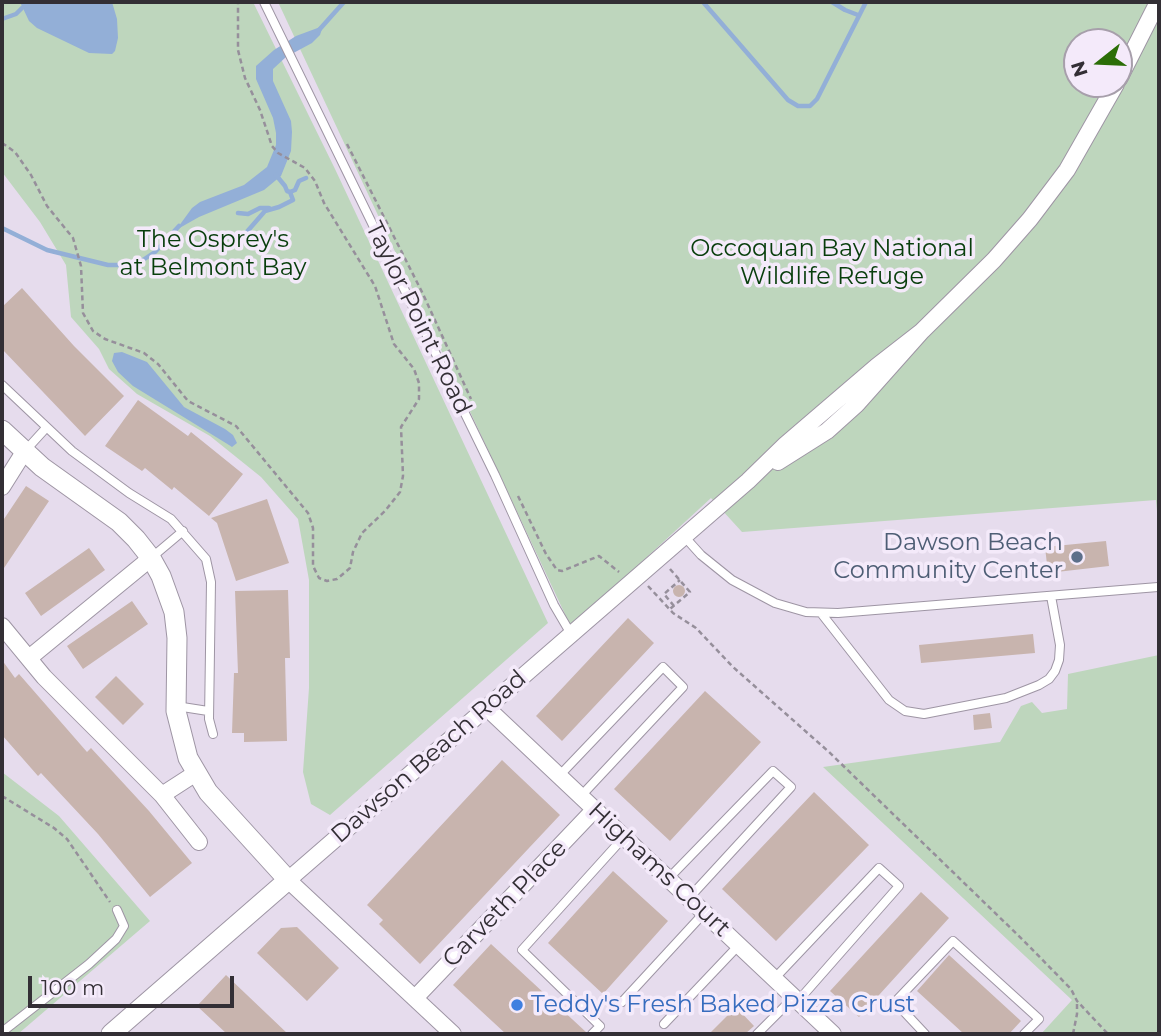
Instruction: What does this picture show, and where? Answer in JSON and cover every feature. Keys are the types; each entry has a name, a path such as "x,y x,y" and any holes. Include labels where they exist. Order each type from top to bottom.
{"street":[{"path":"1133,51 1157,2"},
{"name":"Dawson Beach Road","path":"111,1034 683,535 748,481 833,426 872,389 922,331 994,260 1030,219 1067,170 1108,98"},
{"path":"2,430 42,467 119,522 151,558 161,576 174,612 177,638 176,706 183,743 195,773 219,805 288,880 453,1034"},
{"path":"2,487 24,452"},
{"path":"29,658 151,558"},
{"path":"2,626 44,677 162,795 199,842"},
{"name":"Highams Court","path":"486,707 833,1034"},
{"path":"162,795 195,773"},
{"name":"Carveth Place","path":"415,998 595,810"}],"lane":[{"name":"Taylor Point Road","path":"264,2 495,475 554,605 571,634"},
{"path":"2,386 72,451 129,493 171,519 206,559 211,582 208,711 213,734"},
{"path":"24,452 46,428"},
{"path":"151,558 183,531"},
{"path":"683,535 714,566 750,589 791,609 821,613 1158,587"},
{"path":"821,613 889,700 905,710 924,714 1006,698 1026,692 1049,679 1059,660 1060,645 1051,596"},
{"path":"559,776 663,667 683,687 581,796"},
{"path":"176,706 208,711"},
{"path":"668,879 773,771 791,787 689,898"},
{"path":"592,1034 600,1026 522,950 624,837"},
{"path":"757,1034 796,999 899,886 878,868 774,979"},
{"path":"2,1032 117,939 124,926 117,910"},
{"path":"622,1002 704,913"},
{"path":"920,1033 895,1002 953,941 1039,1019 1024,1034"},
{"path":"663,1024 739,945"}],"path":[{"path":"2,143 11,147 24,164 47,206 73,238 81,266 83,313 93,331 104,339 144,353 158,364 188,401 236,426 308,513 313,528 313,560 316,572 323,581 331,581 346,573 362,533 400,492 403,476 401,428 419,399 419,393 414,369 394,344 375,286 308,172 297,162 278,153 272,146 260,110 245,78 238,50 238,2"},
{"path":"345,141 423,294 472,401"},
{"path":"517,495 554,568 562,571 599,556 627,579"},
{"path":"670,610 690,592 678,578 664,594 674,606"},
{"path":"645,583 670,610 696,628 733,667 849,771 1023,940 1071,989 1077,1001 1108,1034"},
{"path":"2,796 54,828 66,839 78,852 104,895 117,910"},
{"path":"1073,1034 1077,1001"}],"green space":[{"name":"The Osprey's at Belmont Bay","path":"2,2 253,2 335,169 548,623 330,815 311,804 303,772 309,688 309,580 298,519 261,477 210,436 137,394 109,369 99,349 71,317 66,265 40,222 2,172"},
{"name":"Occoquan Bay National Wildlife Refuge","path":"278,2 1159,2 1159,533 1156,500 742,532 711,498 571,627"},
{"path":"1159,655 1159,1034 1041,1034 1072,1000 823,767 1000,742 1021,706 1032,702 1042,713 1067,709 1068,674"},
{"path":"2,772 59,816 150,921 18,1034 2,1034"}],"water":[{"path":"20,2 112,2 117,19 118,38 115,51 112,54 89,53 37,28 29,21"},
{"path":"323,26 320,35 312,43 286,57 273,69 273,81 291,121 292,132 291,151 281,176 264,190 199,217 176,230 192,208 200,202 244,185 267,167 276,145 276,133 273,118 256,79 256,66 296,36"},
{"path":"122,352 147,362 184,407 225,429 233,435 237,443 232,447 133,386 118,372 112,361 114,353"}],"building":[{"path":"22,288 124,396 85,436 2,349 2,307"},
{"path":"138,400 188,436 191,432 243,474 209,516 174,487 172,490 145,468 142,471 105,446"},
{"path":"26,486 49,501 2,571 2,522"},
{"path":"267,499 289,563 236,581 217,523 211,518"},
{"name":"Dawson Beach Community Center","path":"1106,541 1109,566 1048,573 1045,547"},
{"path":"89,548 105,570 41,616 25,593"},
{"path":"679,585 685,591 679,597 673,591"},
{"path":"288,590 290,658 285,658 287,741 244,742 244,733 232,733 234,673 238,673 235,591"},
{"path":"132,601 148,624 83,669 67,646"},
{"path":"628,618 654,643 562,741 536,716"},
{"path":"1033,634 1035,653 921,663 919,645"},
{"path":"2,660 15,678 19,674 87,752 91,748 192,863 150,897 98,834 41,773 38,776 2,735"},
{"path":"116,676 144,704 123,725 95,697"},
{"path":"705,691 761,742 670,841 614,789"},
{"path":"990,713 992,728 974,730 973,715"},
{"path":"502,760 560,815 420,964 379,924 383,920 367,905"},
{"path":"814,792 869,845 776,941 722,889"},
{"path":"613,871 668,921 603,994 548,943"},
{"path":"921,892 949,918 859,1017 830,991"},
{"path":"297,927 339,968 307,1001 257,953 281,928"},
{"path":"491,944 586,1034 506,1034 453,985"},
{"path":"949,955 1021,1021 1009,1034 964,1034 917,991"},
{"path":"226,975 288,1034 227,1034 197,1006"},
{"path":"736,1007 754,1026 745,1034 709,1034"}],"waterway":[{"path":"319,30 344,2"},
{"path":"703,2 788,100 798,106 810,106 817,99 866,2"},
{"path":"832,2 858,15"},
{"path":"2,19 16,14 22,8"},
{"path":"245,234 265,211 293,200 276,175"},
{"path":"290,192 295,190 299,181 306,178"},
{"path":"238,213 248,214 260,208 269,208"},
{"path":"2,228 47,250 108,265 120,265 143,260 155,252 179,226"}],"place":[{"name":"Dawson Beach Community Center","path":"1077,557"},
{"name":"Teddy's Fresh Baked Pizza Crust","path":"517,1005"}]}
